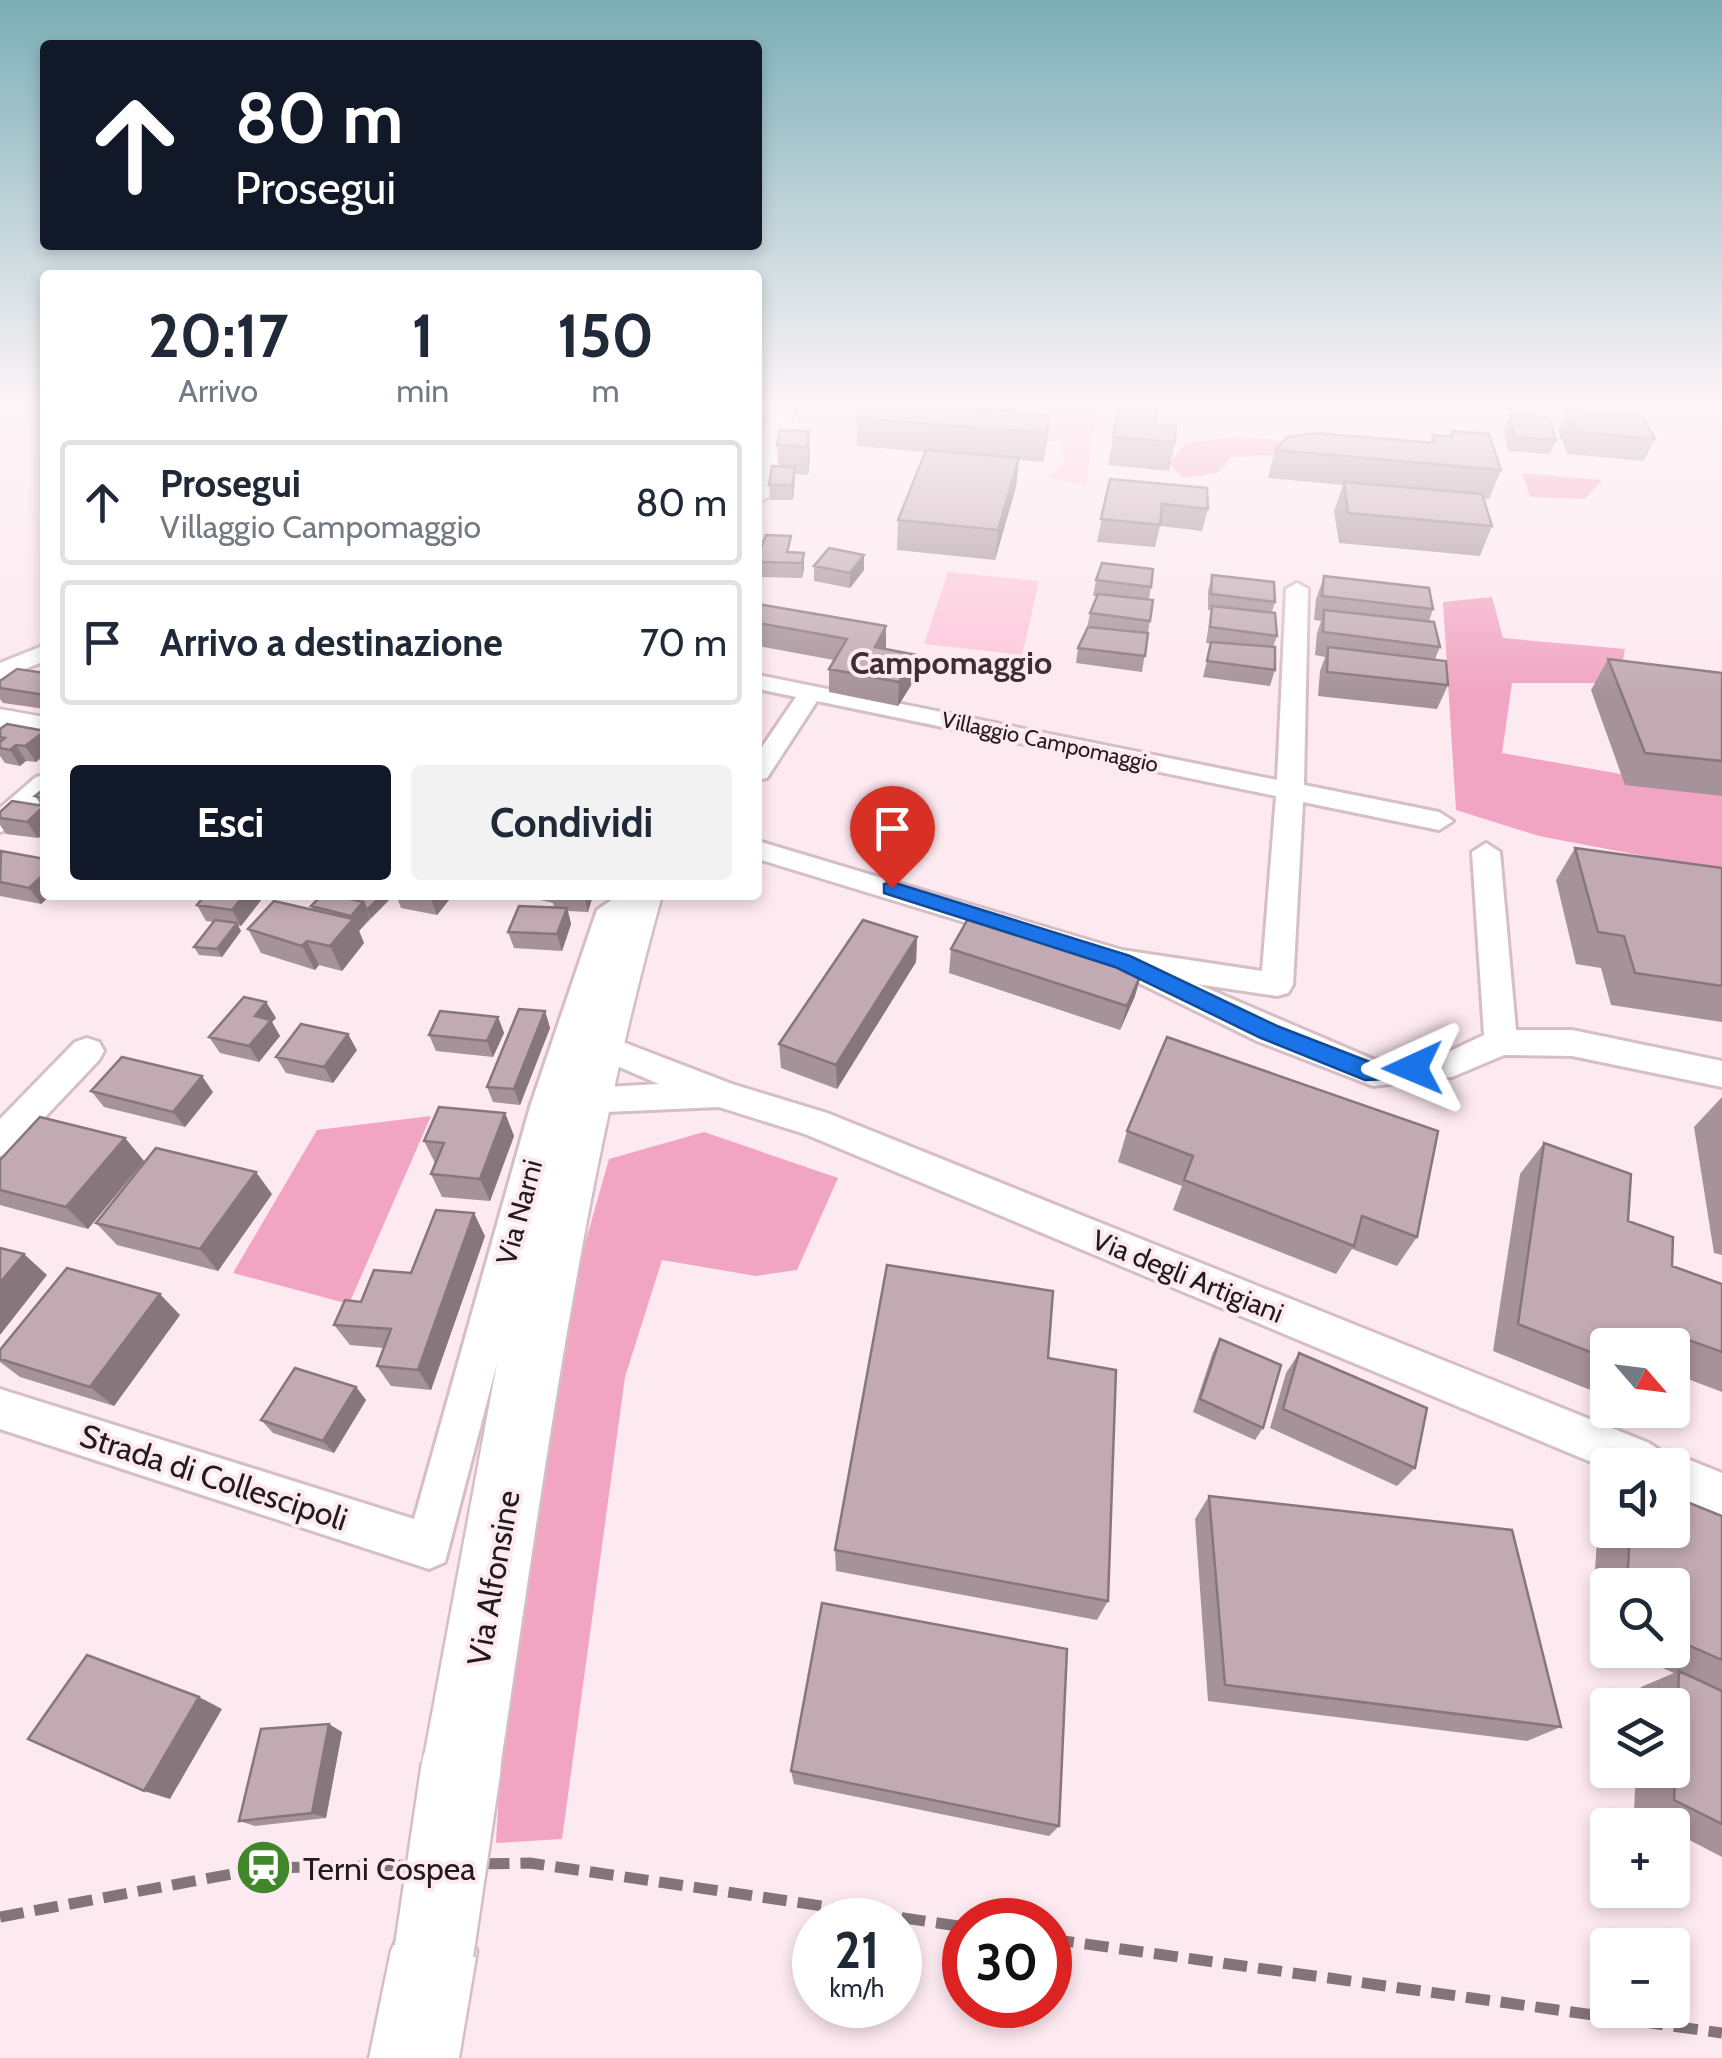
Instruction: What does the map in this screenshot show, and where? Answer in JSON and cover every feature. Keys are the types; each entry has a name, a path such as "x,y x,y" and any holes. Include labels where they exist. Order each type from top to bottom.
{"main road":[{"name":"Via Narni","path":"590,1072 639,900"},
{"name":"Via Alfonsine","path":"414,2058 536,1320 590,1072"}],"street":[{"path":"762,851 1122,961 1277,985 1290,791 1296,589"},
{"path":"0,672 40,654"},
{"name":"Villaggio Campomaggio","path":"762,683 1439,821"},
{"path":"762,766 810,694"},
{"path":"0,718 40,725"},
{"path":"0,822 40,788"},
{"path":"1486,852 1501,1042"},
{"name":"Via Narni","path":"429,1546 547,1107 612,910 632,900"},
{"path":"1122,961 1269,1032 1374,1073 1452,1064 1501,1042 1572,1043 1722,1074"},
{"path":"0,1142 87,1052"},
{"name":"Via degli Artigiani","path":"590,1072 724,1096 815,1123 1608,1448"},
{"name":"Via degli Artigiani","path":"590,1072 724,1096"},
{"name":"Strada di Collescipoli","path":"0,1409 429,1546"},
{"path":"1690,1482 1722,1495"}],"shaded area":[{"path":"948,572 1039,581 1022,655 924,644"},
{"path":"1492,597 1503,638 1625,649 1619,683 1512,683 1502,753 1722,792 1722,871 1539,836 1456,810 1443,602"},
{"path":"431,1116 349,1304 233,1273 317,1130"},
{"path":"704,1132 838,1178 797,1270 756,1276 662,1260 625,1377 562,1839 496,1843 504,1702 560,1332 609,1159"}],"building":[{"path":"905,503 1006,503 998,530 898,520"},
{"path":"1105,503 1208,503 1208,509 1162,504 1160,525 1101,519"},
{"path":"1347,503 1485,503 1492,526 1348,513"},
{"path":"766,535 791,536 787,552 804,553 802,563 762,562"},
{"path":"829,548 864,555 850,573 814,566"},
{"path":"1102,563 1153,569 1151,587 1096,580"},
{"path":"1212,575 1274,582 1275,602 1211,594"},
{"path":"1324,576 1429,588 1433,609 1322,596"},
{"path":"1098,594 1153,600 1150,621 1090,613"},
{"path":"762,605 886,626 875,647 916,655 899,682 829,669 847,639 762,624"},
{"path":"1212,606 1275,613 1277,636 1210,627"},
{"path":"1324,610 1434,622 1440,647 1323,632"},
{"path":"1088,627 1148,633 1145,656 1078,648"},
{"path":"1211,642 1275,647 1275,670 1207,661"},
{"path":"1328,647 1446,661 1448,685 1327,672"},
{"path":"1608,659 1722,673 1722,761 1645,753"},
{"path":"17,669 40,672 40,694 0,688 0,681"},
{"path":"7,724 40,730 40,735 25,746 16,745 10,750 0,748 5,738 0,737 0,729"},
{"path":"12,801 40,805 27,822 0,818 0,812"},
{"path":"1575,848 1722,868 1722,986 1635,973 1624,936 1598,932"},
{"path":"1,851 40,858 40,878 29,888 0,882"},
{"path":"201,900 240,900 232,910 197,905"},
{"path":"317,900 363,902 351,916 311,906"},
{"path":"355,900 377,900 367,910 363,902"},
{"path":"274,901 353,919 330,946 307,941 302,946 248,929"},
{"path":"519,906 567,908 557,934 508,932"},
{"path":"969,917 1142,972 1127,1006 951,949"},
{"path":"215,920 237,923 217,949 194,947"},
{"path":"863,920 917,937 836,1065 779,1044"},
{"path":"244,997 266,1002 255,1016 271,1020 249,1046 209,1037"},
{"path":"519,1009 545,1011 514,1089 487,1087"},
{"path":"440,1011 498,1017 487,1041 429,1035"},
{"path":"301,1024 348,1034 324,1067 276,1057"},
{"path":"1167,1037 1438,1131 1417,1237 1362,1216 1354,1246 1184,1180 1193,1156 1127,1131"},
{"path":"122,1057 202,1076 173,1112 91,1091"},
{"path":"439,1107 505,1113 480,1179 431,1174 444,1143 424,1141"},
{"path":"40,1117 125,1138 66,1207 0,1190 0,1160"},
{"path":"1544,1143 1631,1174 1628,1221 1673,1237 1672,1266 1722,1284 1722,1352 1690,1340 1690,1328 1590,1328 1590,1352 1518,1324"},
{"path":"156,1148 256,1172 200,1249 96,1223"},
{"path":"436,1210 474,1213 418,1370 377,1366 391,1329 334,1325 345,1300 361,1302 374,1270 411,1273"},
{"path":"0,1248 24,1254 0,1283"},
{"path":"887,1265 1053,1291 1048,1358 1116,1370 1108,1601 835,1550"},
{"path":"67,1268 160,1294 90,1387 0,1359 0,1350"},
{"path":"1220,1339 1281,1365 1263,1428 1200,1399"},
{"path":"1299,1353 1427,1408 1415,1468 1283,1409"},
{"path":"295,1368 356,1387 323,1441 261,1420"},
{"path":"1209,1496 1512,1530 1561,1727 1225,1685"},
{"path":"1690,1503 1722,1516 1722,1660 1690,1646 1690,1568 1628,1568 1629,1548 1690,1548"},
{"path":"822,1603 1067,1649 1059,1826 791,1771"},
{"path":"87,1655 199,1697 144,1791 28,1739"},
{"path":"1679,1671 1722,1691 1722,1824 1674,1800 1674,1788 1690,1788 1690,1688 1678,1688"},
{"name":"Terni Cospea","path":"329,1724 312,1813 239,1821 261,1729"}],"railway":[{"path":"0,1917 264,1868 530,1863 942,1924"},
{"path":"1072,1942 1722,2033"}],"place":[{"name":"Terni Cospea","path":"264,1868"}],"district":[{"name":"Campomaggio","path":"951,662"}],"route":[{"path":"892,888 1122,961 1269,1032 1374,1073 1413,1068"}]}
